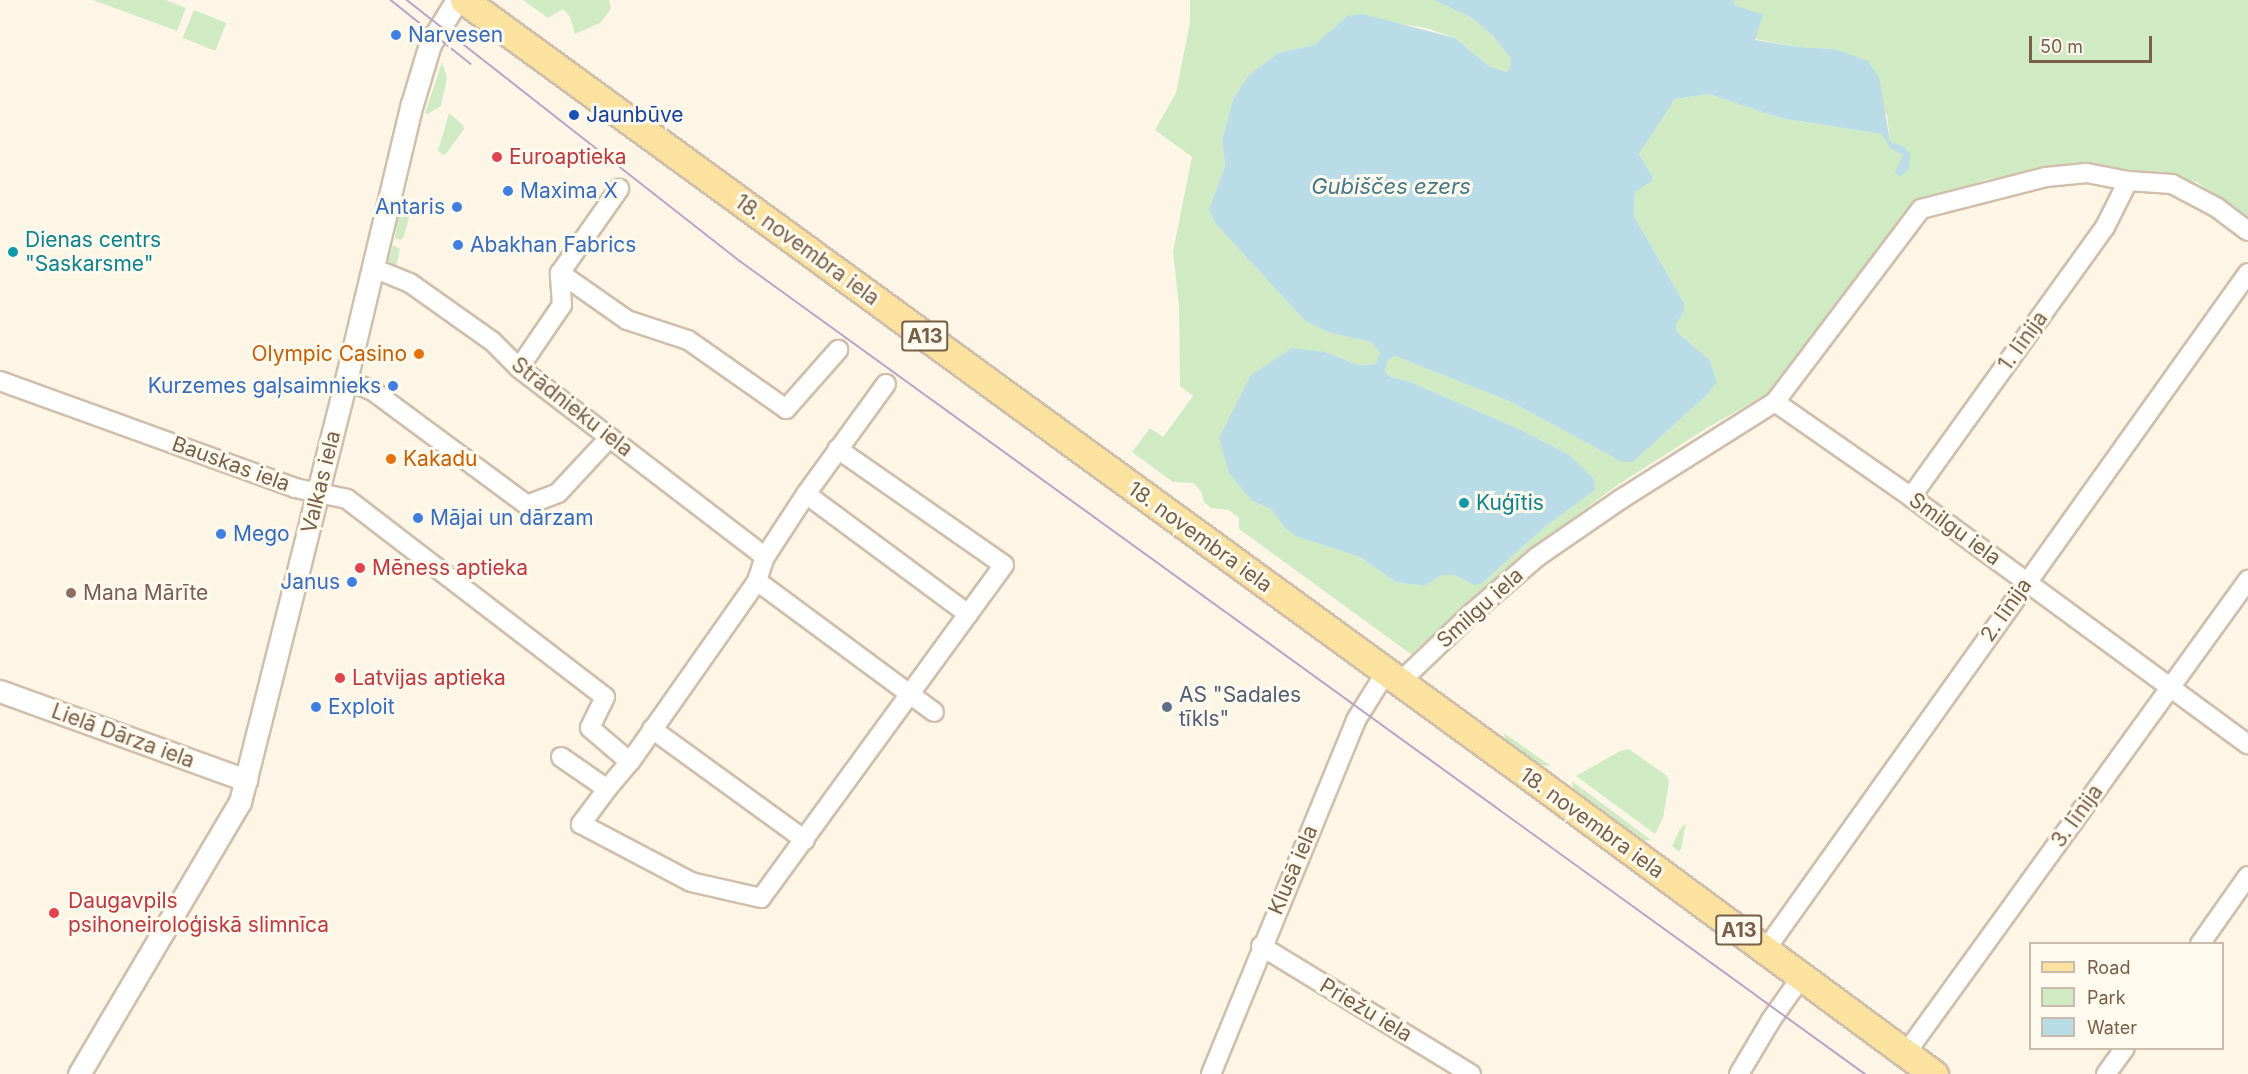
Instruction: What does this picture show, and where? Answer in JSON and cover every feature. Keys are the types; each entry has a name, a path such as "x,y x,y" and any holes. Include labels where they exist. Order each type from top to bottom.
{"main road":[{"name":"18. novembra iela","path":"464,0 1766,949 1934,1074"}],"street":[{"name":"Valkas iela","path":"79,1074 240,802 374,268 412,104 427,54 457,0"},
{"name":"Smilgu iela","path":"1393,677 1537,557 1621,499 1775,402 1921,209 2046,177 2086,172 2128,181"},
{"path":"2128,181 2172,184 2216,207 2248,231"},
{"name":"1. līnija","path":"1911,497 2105,227 2128,181"},
{"path":"519,368 562,305 560,273 619,189"},
{"name":"Strādnieku iela","path":"374,268 410,283 492,341 519,368 765,557"},
{"path":"560,273 627,320 688,340 786,409 838,350"},
{"name":"2. līnija","path":"1766,949 2248,273"},
{"path":"346,380 373,390 527,505 558,493 610,437"},
{"name":"Bauskas iela","path":"0,381 295,488 346,499 606,697 590,728 630,762"},
{"path":"838,449 1004,565 909,693 806,840 761,898 691,882 581,824 630,762 758,581 765,557 806,494 838,449 886,384"},
{"name":"Smilgu iela","path":"1775,402 1911,497 2248,745"},
{"path":"806,494 968,614"},
{"name":"3. līnija","path":"1906,1053 2248,580"},
{"path":"758,581 934,712"},
{"name":"Klusā iela","path":"1211,1074 1261,946 1356,720 1393,677"},
{"name":"Lielā Dārza iela","path":"0,691 246,780"},
{"path":"652,729 806,840"},
{"path":"561,757 607,789"},
{"path":"2201,942 2248,876"},
{"name":"Priežu iela","path":"1261,946 1471,1074"},
{"path":"1739,1074 1771,1020 1802,976"},
{"path":"2106,1074 2124,1050"}],"green space":[{"path":"93,0 166,0 186,8 177,31"},
{"path":"523,0 609,0 611,9 600,23 575,34 570,17 563,9 548,18"},
{"path":"1190,0 1434,0 1472,18 1493,36 1511,59 1510,69 1506,72 1501,71 1489,66 1455,38 1426,28 1347,16 1314,45 1278,53 1248,76 1233,99 1222,140 1225,166 1209,209 1215,223 1305,321 1330,333 1371,342 1380,353 1375,364 1359,365 1325,352 1252,501 1271,509 1298,537 1360,557 1395,582 1424,586 1442,575 1454,575 1475,585 1481,584 1546,526 1594,490 1568,454 1519,429 1413,383 1389,376 1385,371 1388,360 1395,356 1511,402 1622,462 1633,462 1706,396 1717,382 1710,360 1677,332 1676,325 1684,311 1684,303 1634,216 1635,192 1652,176 1639,154 1675,99 1709,94 1780,118 1883,134 1890,148 1903,155 1909,168 1904,147 1890,141 1887,115 1834,49 1798,47 1755,39 1734,5 1734,0 2248,0 2248,219 2197,182 2081,168 1987,179 1920,204 1875,253 1774,390 1707,428 1616,486 1529,551 1491,588 1412,655 1239,529 1239,518 1229,510 1211,508 1204,502 1201,491 1193,483 1173,482 1132,452 1150,428 1163,437 1193,396 1180,386 1179,307 1173,251 1192,157 1155,130 1176,93 1190,22"},
{"path":"194,10 226,23 215,51 183,38"},
{"path":"442,62 447,78 441,106 428,114 425,113"},
{"path":"449,113 463,125 464,129 443,155 438,151"},
{"path":"412,206 404,236 401,240 395,238 399,212"},
{"path":"393,245 400,249 396,267 388,261"},
{"path":"1504,733 1551,766 1535,765 1505,743"},
{"path":"1629,749 1667,776 1669,782 1663,818 1655,834 1576,776 1620,751"},
{"path":"1572,781 1651,840 1640,841 1573,791"},
{"path":"1686,823 1679,852 1672,846 1680,829"}],"water":[{"name":"Gubiščes ezers","path":"1434,0 1734,0 1734,5 1763,15 1755,40 1798,47 1834,49 1868,61 1879,77 1890,141 1904,147 1910,154 1909,168 1900,177 1895,172 1903,155 1890,148 1882,134 1780,118 1709,94 1675,99 1639,154 1652,176 1652,181 1635,192 1634,216 1684,303 1684,311 1676,325 1677,332 1710,360 1717,382 1706,396 1633,462 1622,462 1511,402 1395,356 1388,360 1385,371 1389,376 1413,383 1519,429 1568,454 1594,479 1595,490 1546,526 1481,584 1475,585 1454,575 1442,575 1424,586 1395,582 1360,557 1298,537 1285,528 1271,509 1252,501 1229,473 1219,438 1251,375 1292,348 1325,352 1359,365 1375,364 1380,353 1371,342 1330,333 1305,321 1215,223 1209,209 1225,166 1222,140 1233,99 1248,76 1278,53 1314,45 1347,16 1363,14 1455,38 1489,66 1506,72 1510,69 1511,59 1493,36 1472,18"}],"tram line":[{"path":"391,0 471,64"},
{"path":"407,0 740,261 1865,1074"}],"place":[{"name":"Narvesen","path":"396,35"},
{"name":"Jaunbūve","path":"574,115"},
{"name":"Euroaptieka","path":"497,157"},
{"name":"Maxima X","path":"508,191"},
{"name":"Antaris","path":"457,207"},
{"name":"Abakhan Fabrics","path":"458,245"},
{"name":"Dienas centrs \"Saskarsme\"","path":"13,252"},
{"name":"Olympic Casino","path":"419,354"},
{"name":"Kurzemes gaļsaimnieks","path":"393,386"},
{"name":"Kakadu","path":"391,459"},
{"name":"Kuģītis","path":"1464,503"},
{"name":"Mājai un dārzam","path":"418,518"},
{"name":"Mego","path":"221,534"},
{"name":"Mēness aptieka","path":"360,568"},
{"name":"Janus","path":"352,582"},
{"name":"Mana Mārīte","path":"71,593"},
{"name":"Latvijas aptieka","path":"340,678"},
{"name":"Exploit","path":"316,707"},
{"name":"AS \"Sadales tīkls\"","path":"1167,707"},
{"name":"Daugavpils psihoneiroloģiskā slimnīca","path":"54,913"}]}
